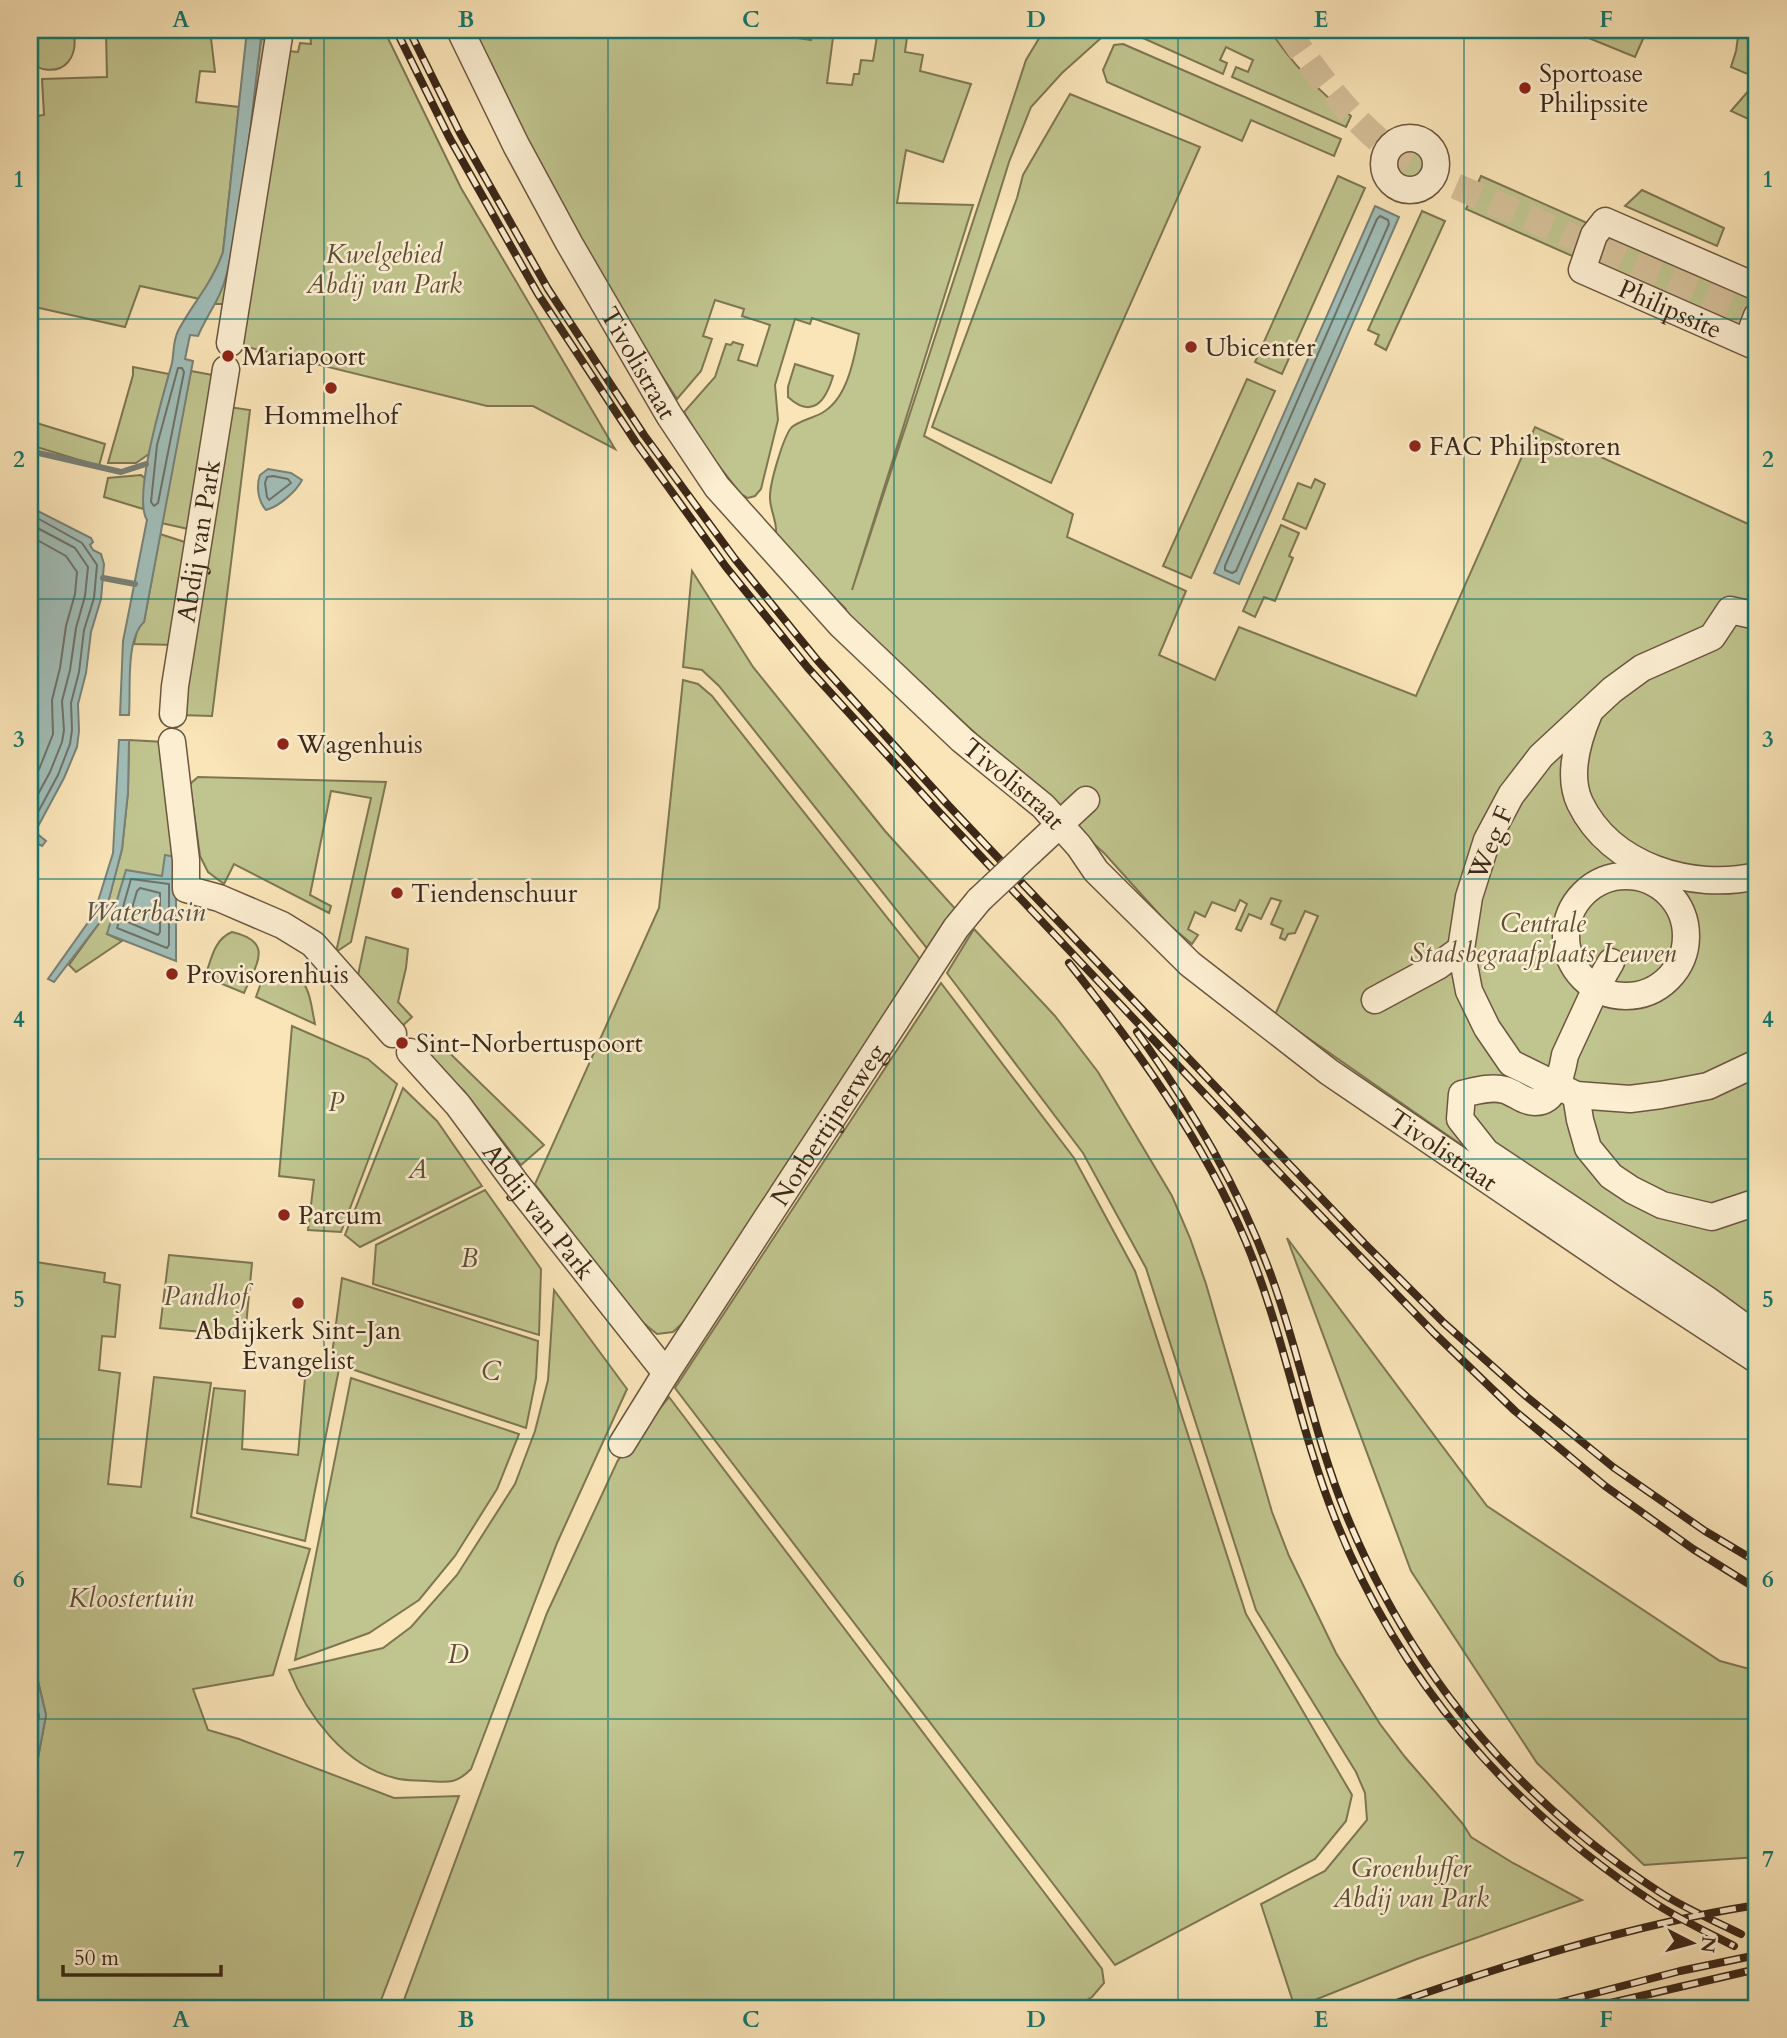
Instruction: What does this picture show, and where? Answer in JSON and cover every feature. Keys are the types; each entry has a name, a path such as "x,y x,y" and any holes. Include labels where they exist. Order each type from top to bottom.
{"street":[{"name":"Abdij van Park","path":"173,714 280,30"},
{"name":"Tivolistraat","path":"460,30 516,145 569,243 669,415 717,487 841,625 962,740 1043,806 1079,846 1096,871 1190,964 1318,1064 1757,1360"},
{"name":"Philipssite","path":"1757,287 1605,221 1590,244 1582,271 1757,347"},
{"name":"Philipssite","path":"1757,316 1752,329 1757,339"},
{"name":"Weg F","path":"1757,616 1730,610 1712,637 1642,668 1612,690 1541,756 1511,794 1487,840 1469,897 1461,948 1469,991 1487,1028 1505,1055 1511,1063 1566,1090 1630,1099 1661,1095 1708,1086 1757,1063"},
{"path":"1590,711 1580,736 1574,774 1579,802 1600,832 1615,847 1635,860 1683,877 1711,882 1757,876"},
{"name":"Abdij van Park","path":"172,742 186,860 186,889 219,898 282,925 313,944 458,1105 514,1182 666,1373"},
{"name":"Norbertijnerweg","path":"622,1444 956,928 979,900 1086,800"},
{"path":"1626,875 1655,882 1678,905 1684,920 1686,936 1679,964 1669,978 1642,994 1610,994 1596,988 1583,979 1567,951 1567,920 1573,907 1583,893 1610,877 1626,875"},
{"path":"1375,1000 1438,966 1461,948"},
{"path":"1611,962 1565,1055 1566,1090 1580,1120 1588,1148 1611,1176 1662,1205 1712,1217 1757,1202"},
{"path":"1566,1090 1535,1102 1506,1090 1491,1089 1462,1094 1460,1119 1486,1152 1757,1336"}],"green space":[{"path":"30,30 74,30 74,51 68,62 54,70 42,69 33,63 29,48"},
{"path":"106,30 210,30 215,72 200,71 196,102 239,107 223,252 219,263 200,299 140,286 125,327 30,306 30,117 44,115 42,79 107,77"},
{"name":"Kwelgebied Abdij van Park","path":"310,30 384,30 461,188 615,449 533,406 487,406 239,345 288,51 298,52 300,43 311,44"},
{"name":"Centrale Stadsbegraafplaats Leuven","path":"465,30 797,30 797,38 811,40 812,30 834,30 827,83 852,85 854,74 859,74 861,60 873,61 878,30 908,30 905,52 923,55 920,71 971,84 943,162 906,150 897,203 973,205 852,590 1026,60 1044,30 1110,30 1062,73 1031,107 1009,162 924,436 1073,514 1067,537 1186,591 1159,655 1215,680 1239,627 1416,696 1535,427 1757,528 1757,1351 1275,1015 1318,916 1305,911 1295,933 1288,934 1285,940 1280,938 1283,929 1271,924 1281,901 1271,898 1261,919 1249,914 1241,931 1236,929 1247,904 1240,900 1235,911 1212,902 1205,917 1195,912 1188,929 1198,935 1192,944 1168,924 1105,854 845,612 846,609 794,557 776,533 770,496 772,481 788,433 794,425 825,411 839,396 849,376 859,334 812,318 810,324 795,319 775,385 778,420 761,489 755,496 748,498 741,494 709,453 684,412 715,377 726,344 731,345 733,342 743,345 738,360 757,366 770,325 742,316 744,309 715,300 703,336 712,339 701,371 677,399 638,339 629,333"},
{"path":"1125,30 1270,30 1307,77 1351,116 1346,127 1232,77 1236,67 1248,72 1253,60 1226,47 1220,60 1227,63 1223,74"},
{"path":"1569,30 1647,30 1635,57"},
{"path":"1739,30 1757,30 1757,78 1731,67"},
{"path":"261,39 270,40 225,304 215,304 227,275"},
{"path":"1123,44 1341,139 1334,156 1251,120 1242,141 1107,82 1103,70 1114,45"},
{"path":"1757,81 1757,123 1731,111"},
{"path":"1070,94 1200,147 1051,483 932,427 1017,198 1023,175"},
{"path":"1410,151 1419,155 1423,164 1419,173 1410,177 1401,173 1397,164 1401,155"},
{"path":"1338,176 1365,188 1282,374 1255,362"},
{"path":"1481,176 1594,226 1579,259 1466,209"},
{"path":"1642,190 1724,228 1717,246 1625,206"},
{"path":"1422,211 1445,221 1386,350 1375,344 1379,335 1368,330"},
{"path":"1617,236 1753,296 1738,329 1603,269 1604,250"},
{"path":"795,364 833,376 827,393 811,407 797,404 788,397"},
{"path":"133,367 169,374 149,454 136,463 108,463 133,375"},
{"path":"191,371 218,376 193,530 161,523"},
{"path":"1247,379 1275,391 1191,578 1163,566"},
{"path":"229,407 250,410 212,716 179,715"},
{"path":"30,421 105,444 99,466 30,445"},
{"path":"141,475 146,479 143,509 104,497 108,478"},
{"path":"1315,479 1325,484 1306,529 1283,519 1298,483 1311,488"},
{"path":"1281,525 1299,533 1289,556 1293,558 1275,601 1264,597 1255,617 1243,611"},
{"path":"160,534 191,544 176,645 134,644 138,626 144,622"},
{"path":"692,571 753,667 885,831 959,913 930,952 719,686 702,670 683,667"},
{"path":"683,680 698,684 712,696 923,963 690,1316 673,1332 657,1334 636,1317 535,1184 659,908"},
{"path":"129,740 165,742 166,801 176,850 163,876 107,934 122,941 76,972 69,965 100,922 122,849 128,792"},
{"path":"198,777 386,782 351,942 336,952 371,798 331,791 310,895 331,906 329,913 234,864 224,884 208,872 200,856 190,784"},
{"name":"Groenbuffer Abdij van Park","path":"974,929 1055,1016 1098,1072 1172,1196 1206,1284 1272,1512 1289,1556 1336,1653 1380,1724 1471,1837 1582,1900 1417,1959 1295,2008 1261,1904 1325,1871 1367,1820 1365,1793 1356,1772 1256,1610 1146,1268 1083,1153 947,973"},
{"path":"232,932 245,936 258,948 257,964 244,993 205,977 217,945"},
{"path":"366,937 408,949 398,1002 412,1017 399,1029 357,980"},
{"path":"273,971 285,972 301,980 309,995 315,1024 256,997 261,983"},
{"path":"941,983 1074,1158 1135,1271 1246,1614 1352,1795 1346,1821 1315,1859 1115,1965 675,1388"},
{"name":"P","path":"292,1026 368,1059 397,1084 341,1232 308,1230 314,1180 279,1176"},
{"path":"430,1034 544,1145 521,1165 464,1091 417,1046"},
{"name":"A","path":"403,1088 437,1121 482,1186 360,1247 345,1235"},
{"name":"B","path":"485,1190 541,1269 539,1335 373,1284 376,1245"},
{"path":"1287,1238 1487,1506 1720,1661 1757,1671 1757,1857 1644,1865 1537,1763 1411,1571"},
{"name":"Pandhof","path":"169,1255 252,1263 245,1336 160,1328"},
{"name":"Kloostertuin","path":"30,1261 105,1273 104,1282 120,1285 115,1337 102,1336 99,1370 120,1373 108,1484 141,1487 154,1377 211,1383 191,1517 310,1549 273,1675 193,1689 208,1730 239,1739 394,1798 459,1796 378,2008 30,2008 30,1801 46,1715 30,1647"},
{"name":"C","path":"342,1278 538,1341 536,1378 526,1428 331,1362"},
{"name":"D","path":"554,1290 627,1389 557,1543 471,1769 460,1778 446,1782 403,1780 377,1772 344,1750 317,1721 289,1670 383,1648 411,1627 457,1575 515,1484 535,1431 548,1380"},
{"path":"306,1367 339,1369 305,1541 197,1513 214,1388 245,1391 242,1449 298,1455"},
{"path":"351,1378 519,1434 497,1489 455,1556 419,1600 369,1633 295,1660"},
{"path":"669,1397 1102,1969 1104,1983 1092,1997 1073,2008 401,2008 547,1613 618,1460"}],"water":[{"path":"247,30 262,30 261,37 256,37 261,39 233,244 225,281 218,298 198,336 190,335 185,359 193,361 144,622 138,630 131,653 129,715 120,715 123,641 147,520 143,508 146,468 172,363 176,335 214,273 223,252"},
{"path":"1375,206 1399,217 1239,584 1214,573"},
{"path":"268,469 291,473 302,480 286,498 266,510 258,493 258,484 260,475"},
{"path":"30,507 91,538 93,542 90,545 101,554 104,564 101,599 91,632 86,673 78,704 77,747 35,832 46,841 42,846 30,840"},
{"path":"119,740 129,740 128,792 122,849 108,903 100,922 54,982 48,979 94,914 113,853"},
{"name":"Waterbasin","path":"165,855 176,857 176,961 107,934 126,870 162,876"},
{"path":"30,1647 46,1715 30,1801"}],"waterway":[{"path":"30,451 121,472 146,464"},
{"path":"103,578 135,584"}],"tunnel":[{"path":"1287,30 1325,83 1353,115 1384,145 1406,161 1444,181 1757,317"}],"railway":[{"path":"396,30 449,137 538,294 635,441 726,567 808,668 939,812 1433,1332 1515,1411 1605,1486 1693,1549 1757,1589"},
{"path":"409,30 460,133 548,289 644,435 735,559 818,661 948,805 1364,1243 1444,1323 1527,1397 1613,1467 1705,1531 1757,1562"},
{"path":"1069,963 1167,1096 1229,1204 1259,1276 1334,1516 1360,1575 1390,1631 1425,1685 1463,1734 1505,1781 1551,1825 1653,1902 1734,1946"},
{"path":"1137,1032 1177,1090 1213,1150 1245,1213 1282,1307 1325,1456 1346,1514 1372,1572 1402,1627 1436,1679 1474,1728 1515,1774 1560,1817 1609,1857 1661,1893 1741,1934"},
{"path":"1382,2008 1614,1935 1757,1905"},
{"path":"1538,2008 1680,1971 1757,1955"},
{"path":"1589,2008 1757,1969"}],"place":[{"name":"Sportoase Philipssite","path":"1525,88"},
{"name":"Ubicenter","path":"1191,347"},
{"name":"Mariapoort","path":"228,356"},
{"name":"Hommelhof","path":"331,388"},
{"name":"FAC Philipstoren","path":"1415,446"},
{"name":"Wagenhuis","path":"283,744"},
{"name":"Tiendenschuur","path":"397,893"},
{"name":"Provisorenhuis","path":"172,974"},
{"name":"Sint-Norbertuspoort","path":"402,1043"},
{"name":"Parcum","path":"284,1215"},
{"name":"Abdijkerk Sint-Jan Evangelist","path":"298,1303"}]}
